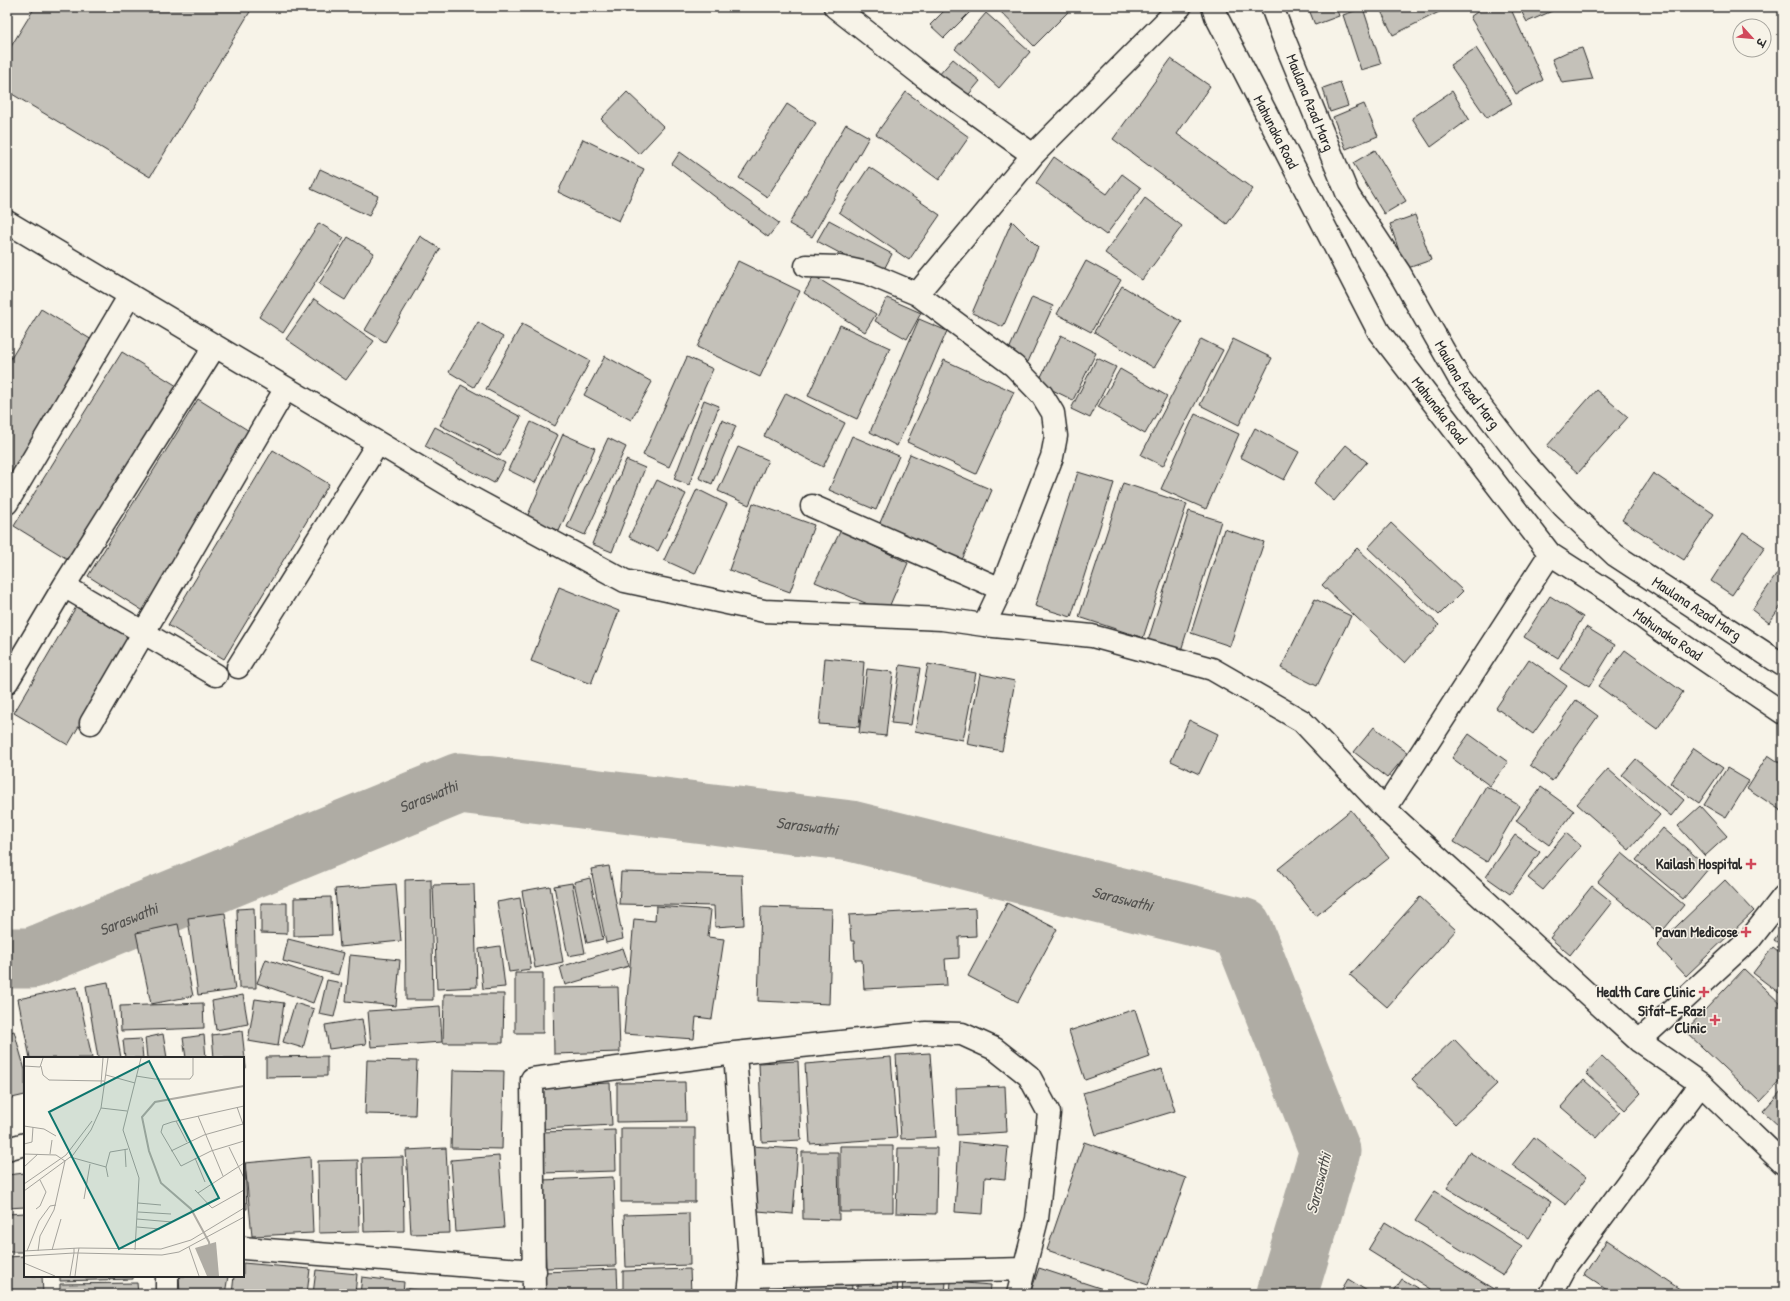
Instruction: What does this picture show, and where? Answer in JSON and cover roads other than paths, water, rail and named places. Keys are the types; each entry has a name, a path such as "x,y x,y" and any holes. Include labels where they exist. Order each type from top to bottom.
{"street":[{"path":"835,7 923,76 1033,155"},
{"path":"917,294 1033,155 1180,7"},
{"name":"Mahunaka Road","path":"1213,7 1216,16 1379,332 1550,554 1609,592 1656,627 1783,713"},
{"name":"Maulana Azad Marg","path":"1272,7 1284,40 1348,195 1399,272 1459,378 1517,454 1564,507 1615,555 1783,666"},
{"path":"7,222 464,494 625,581 764,611 942,619 984,625 1092,636 1212,670 1302,721 1385,809 1639,1041 1701,1084 1783,1163"},
{"path":"806,266 839,267 866,273 917,294 1014,366 1042,395 1053,413 1056,436 1052,456 1001,589 984,625"},
{"path":"7,503 130,295"},
{"path":"7,682 64,586 215,346"},
{"path":"92,723 286,388"},
{"path":"238,667 378,443"},
{"path":"812,506 1001,589"},
{"path":"1385,809 1550,554"},
{"path":"64,586 216,675"},
{"path":"1639,1041 1751,938 1783,897"},
{"path":"534,1294 535,1271 532,1079 735,1053 926,1033 962,1034 995,1049 1029,1076 1049,1113 1038,1219 1018,1294"},
{"path":"735,1053 750,1285 1024,1269"},
{"path":"1551,1294 1567,1264 1701,1084"},
{"path":"7,1149 24,1144"},
{"path":"244,1248 535,1271"},
{"path":"167,1277 167,1294"}],"waterway":[{"name":"Saraswathi","path":"7,958 32,958 460,783 851,831 1242,928 1330,1151 1287,1294"}],"place":[{"name":"Kailash Hospital","path":"1751,864"},
{"name":"Pavan Medicose","path":"1746,932"},
{"name":"Health Care Clinic","path":"1704,992"},
{"name":"Sifat-E-Razi Clinic","path":"1715,1020"}]}
